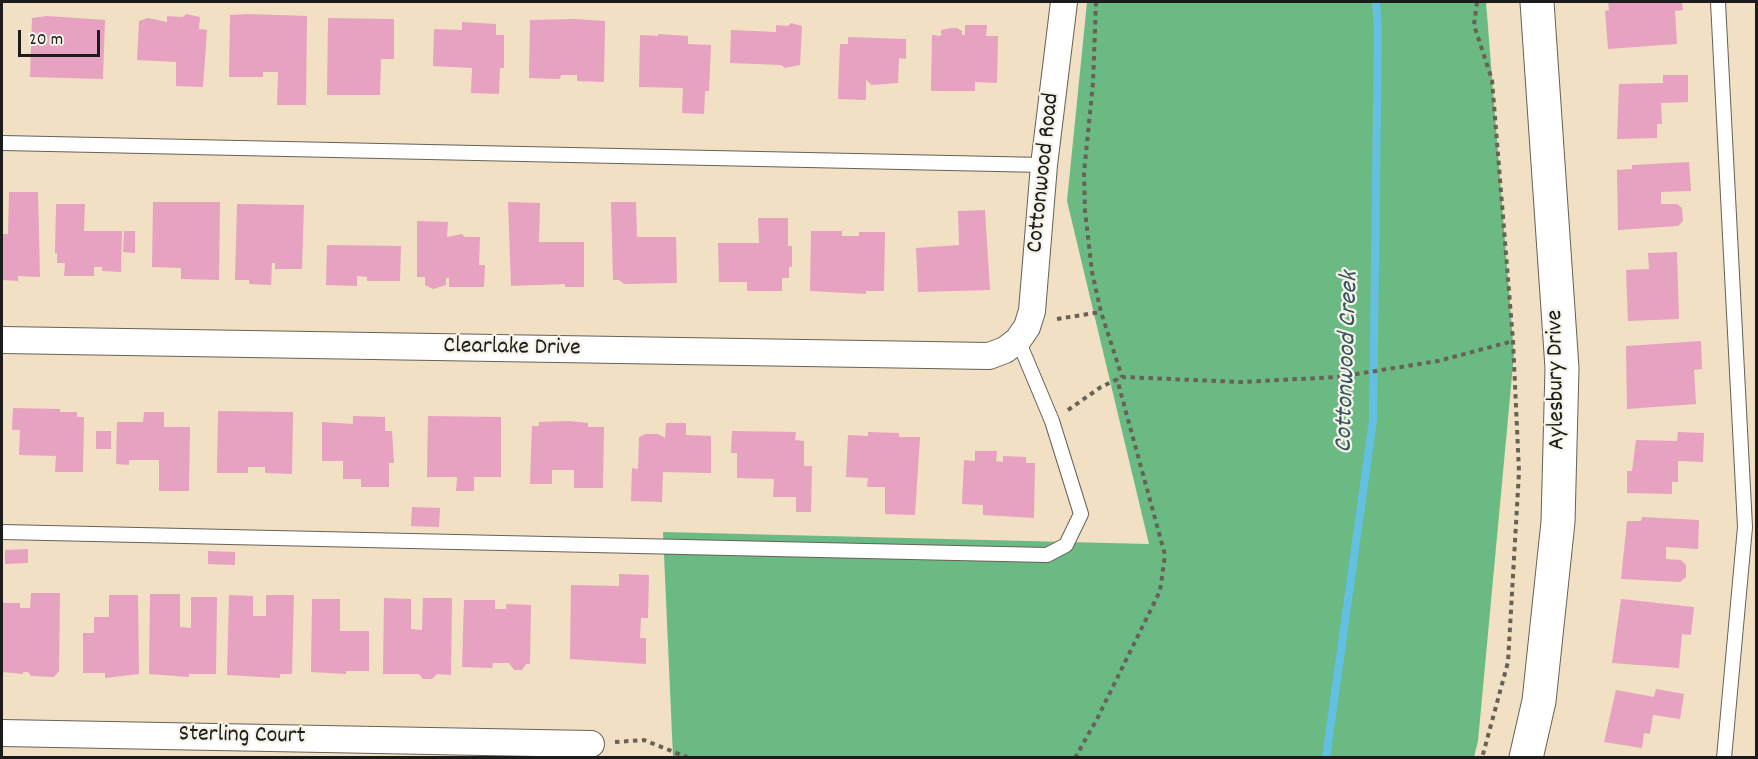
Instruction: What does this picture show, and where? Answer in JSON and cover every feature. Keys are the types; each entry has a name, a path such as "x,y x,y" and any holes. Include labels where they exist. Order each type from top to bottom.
{"street":[{"name":"Cottonwood Road","path":"1023,331 1032,312 1044,165 1064,2"},
{"name":"Aylesbury Drive","path":"1526,758 1539,701 1558,522 1562,368 1537,2"},
{"name":"Clearlake Drive","path":"2,339 989,356 1005,350 1023,331"},
{"name":"Sterling Court","path":"2,733 591,744"}],"lane":[{"path":"1718,2 1745,528 1724,758"},
{"path":"2,143 1044,165"},
{"path":"2,532 1047,555 1066,545 1082,514 1023,331"}],"path":[{"path":"1074,758 1097,719 1160,591 1165,555 1092,272 1085,211 1084,173 1093,83 1096,2"},
{"path":"1477,2 1474,25 1492,80 1513,342 1520,472 1508,662 1482,758"},
{"path":"1023,331 1101,312"},
{"path":"1052,421 1101,387 1119,378 1253,381 1338,376 1438,361 1513,342"},
{"path":"591,744 644,740 689,758"}],"green space":[{"path":"1087,2 1486,2 1514,354 1478,741 1474,757 673,757 663,532 1149,544 1067,201"}],"building":[{"path":"1608,2 1682,2 1683,10 1675,11 1677,44 1608,49 1605,11 1609,10"},
{"path":"186,14 200,17 199,29 207,30 203,87 176,86 176,62 137,60 139,21 148,18 167,22 167,16 183,17"},
{"path":"230,15 307,16 306,105 277,105 278,72 263,72 263,77 229,77"},
{"path":"47,16 105,20 103,79 30,77 32,18"},
{"path":"328,18 394,19 394,59 381,59 380,95 327,95"},
{"path":"530,20 605,21 604,82 577,81 577,75 561,75 560,79 529,78"},
{"path":"462,22 496,24 496,35 504,35 504,68 500,68 499,94 471,93 472,68 433,66 434,29 462,30"},
{"path":"791,23 802,26 800,65 785,68 781,65 730,63 731,30 776,32 776,25 788,26"},
{"path":"965,25 987,25 986,36 998,36 997,83 975,82 975,91 931,91 932,35 941,36 941,30 957,28 962,31 962,35 965,35"},
{"path":"658,34 688,36 688,44 711,45 709,91 705,91 704,114 682,113 683,88 639,87 640,35 658,36"},
{"path":"848,37 906,39 906,59 899,58 898,83 872,85 866,80 866,100 838,99 840,44 848,44"},
{"path":"1663,75 1688,75 1688,102 1661,103 1662,124 1657,124 1657,138 1617,139 1619,84 1663,83"},
{"path":"1689,162 1691,191 1661,192 1661,204 1677,204 1682,208 1683,221 1678,226 1618,230 1617,170 1632,169 1632,165"},
{"path":"9,192 38,192 40,277 18,276 18,281 2,280 2,234 8,234"},
{"path":"153,202 220,202 219,280 181,279 181,268 152,267"},
{"path":"508,202 540,203 539,242 584,242 584,287 565,287 565,284 511,286"},
{"path":"611,202 636,202 637,237 676,237 677,283 624,284 619,280 613,280"},
{"path":"56,204 85,204 84,231 122,231 121,272 102,271 102,267 94,267 94,276 64,276 65,263 57,263 57,253 55,253"},
{"path":"237,204 304,205 302,269 275,269 275,263 272,263 271,285 249,284 249,280 235,280"},
{"path":"985,210 990,290 918,292 916,248 959,245 958,211"},
{"path":"758,218 788,218 788,246 792,246 792,267 789,267 789,278 782,278 782,291 747,291 747,282 719,282 718,243 759,243"},
{"path":"417,221 448,222 447,237 462,234 465,237 480,237 479,265 485,265 484,287 449,287 449,278 446,278 446,285 433,289 425,285 425,277 417,277"},
{"path":"124,231 135,231 135,253 123,252"},
{"path":"811,231 842,231 842,236 859,236 859,232 885,232 884,291 866,291 866,294 810,291"},
{"path":"327,245 401,246 400,281 367,281 367,277 357,276 357,286 326,285"},
{"path":"1677,252 1679,319 1628,321 1626,270 1649,269 1648,253"},
{"path":"1701,341 1702,369 1694,370 1696,404 1627,409 1626,346"},
{"path":"13,408 60,409 60,412 77,412 77,417 84,417 83,472 55,472 56,456 19,455 20,430 12,430"},
{"path":"218,411 293,412 292,474 265,473 265,467 248,467 248,473 217,473"},
{"path":"144,412 164,412 164,427 190,427 189,491 159,491 159,460 129,460 129,465 116,464 117,422 143,422"},
{"path":"353,416 385,417 385,431 392,431 394,463 389,463 389,487 361,487 361,479 343,479 343,461 322,461 322,422 353,424"},
{"path":"428,416 501,417 501,477 474,477 474,491 456,491 457,477 427,477"},
{"path":"539,422 588,423 588,427 604,427 603,488 574,488 574,470 552,470 552,484 530,484 532,426 539,426"},
{"path":"666,423 686,423 686,435 711,436 711,473 663,472 662,502 631,501 632,468 638,469 639,437 645,434 658,434 665,438"},
{"path":"96,431 111,431 111,449 96,449"},
{"path":"732,431 796,432 795,440 804,441 804,466 812,466 811,512 796,512 796,497 773,497 774,479 737,478 737,453 731,453"},
{"path":"868,432 899,433 899,437 920,437 915,515 885,514 885,487 867,487 868,478 846,477 848,435 868,436"},
{"path":"1678,432 1704,433 1703,462 1678,461 1678,482 1672,482 1672,494 1627,493 1627,471 1632,471 1636,440 1677,441"},
{"path":"975,451 997,451 996,461 1003,462 1003,456 1026,457 1026,463 1035,463 1034,518 983,515 983,505 962,504 964,460 975,461"},
{"path":"412,507 440,508 439,527 411,526"},
{"path":"1642,517 1699,520 1698,549 1666,547 1666,559 1681,560 1686,565 1686,577 1680,582 1621,579 1627,521 1641,521"},
{"path":"28,549 28,563 5,564 5,550"},
{"path":"208,551 235,552 235,565 208,564"},
{"path":"619,574 649,575 648,618 641,618 640,638 646,638 646,664 570,659 571,585 619,586"},
{"path":"31,593 60,593 59,671 54,677 31,676 28,672 23,672 23,674 2,672 2,603 20,603 20,608 30,608"},
{"path":"150,594 180,594 180,627 191,628 191,597 217,597 216,674 189,674 189,677 149,674"},
{"path":"109,595 138,595 139,674 105,678 105,673 83,673 83,633 94,633 94,617 109,617"},
{"path":"229,595 253,596 253,616 266,616 266,595 294,595 292,674 280,674 280,678 227,675"},
{"path":"384,598 411,599 411,629 422,630 423,598 452,598 451,675 437,674 432,679 423,679 419,674 383,674"},
{"path":"312,599 340,599 340,631 369,631 369,671 346,671 346,674 311,672"},
{"path":"1621,599 1694,607 1691,635 1682,634 1679,668 1612,663"},
{"path":"464,600 495,600 495,609 506,609 506,604 531,605 530,664 526,664 522,670 514,670 509,663 493,663 492,668 462,667"},
{"path":"1656,689 1684,694 1680,719 1653,715 1650,734 1644,733 1642,748 1604,742 1616,690 1654,697"}],"waterway":[{"name":"Cottonwood Creek","path":"1326,758 1373,420 1378,30 1376,2"}]}
